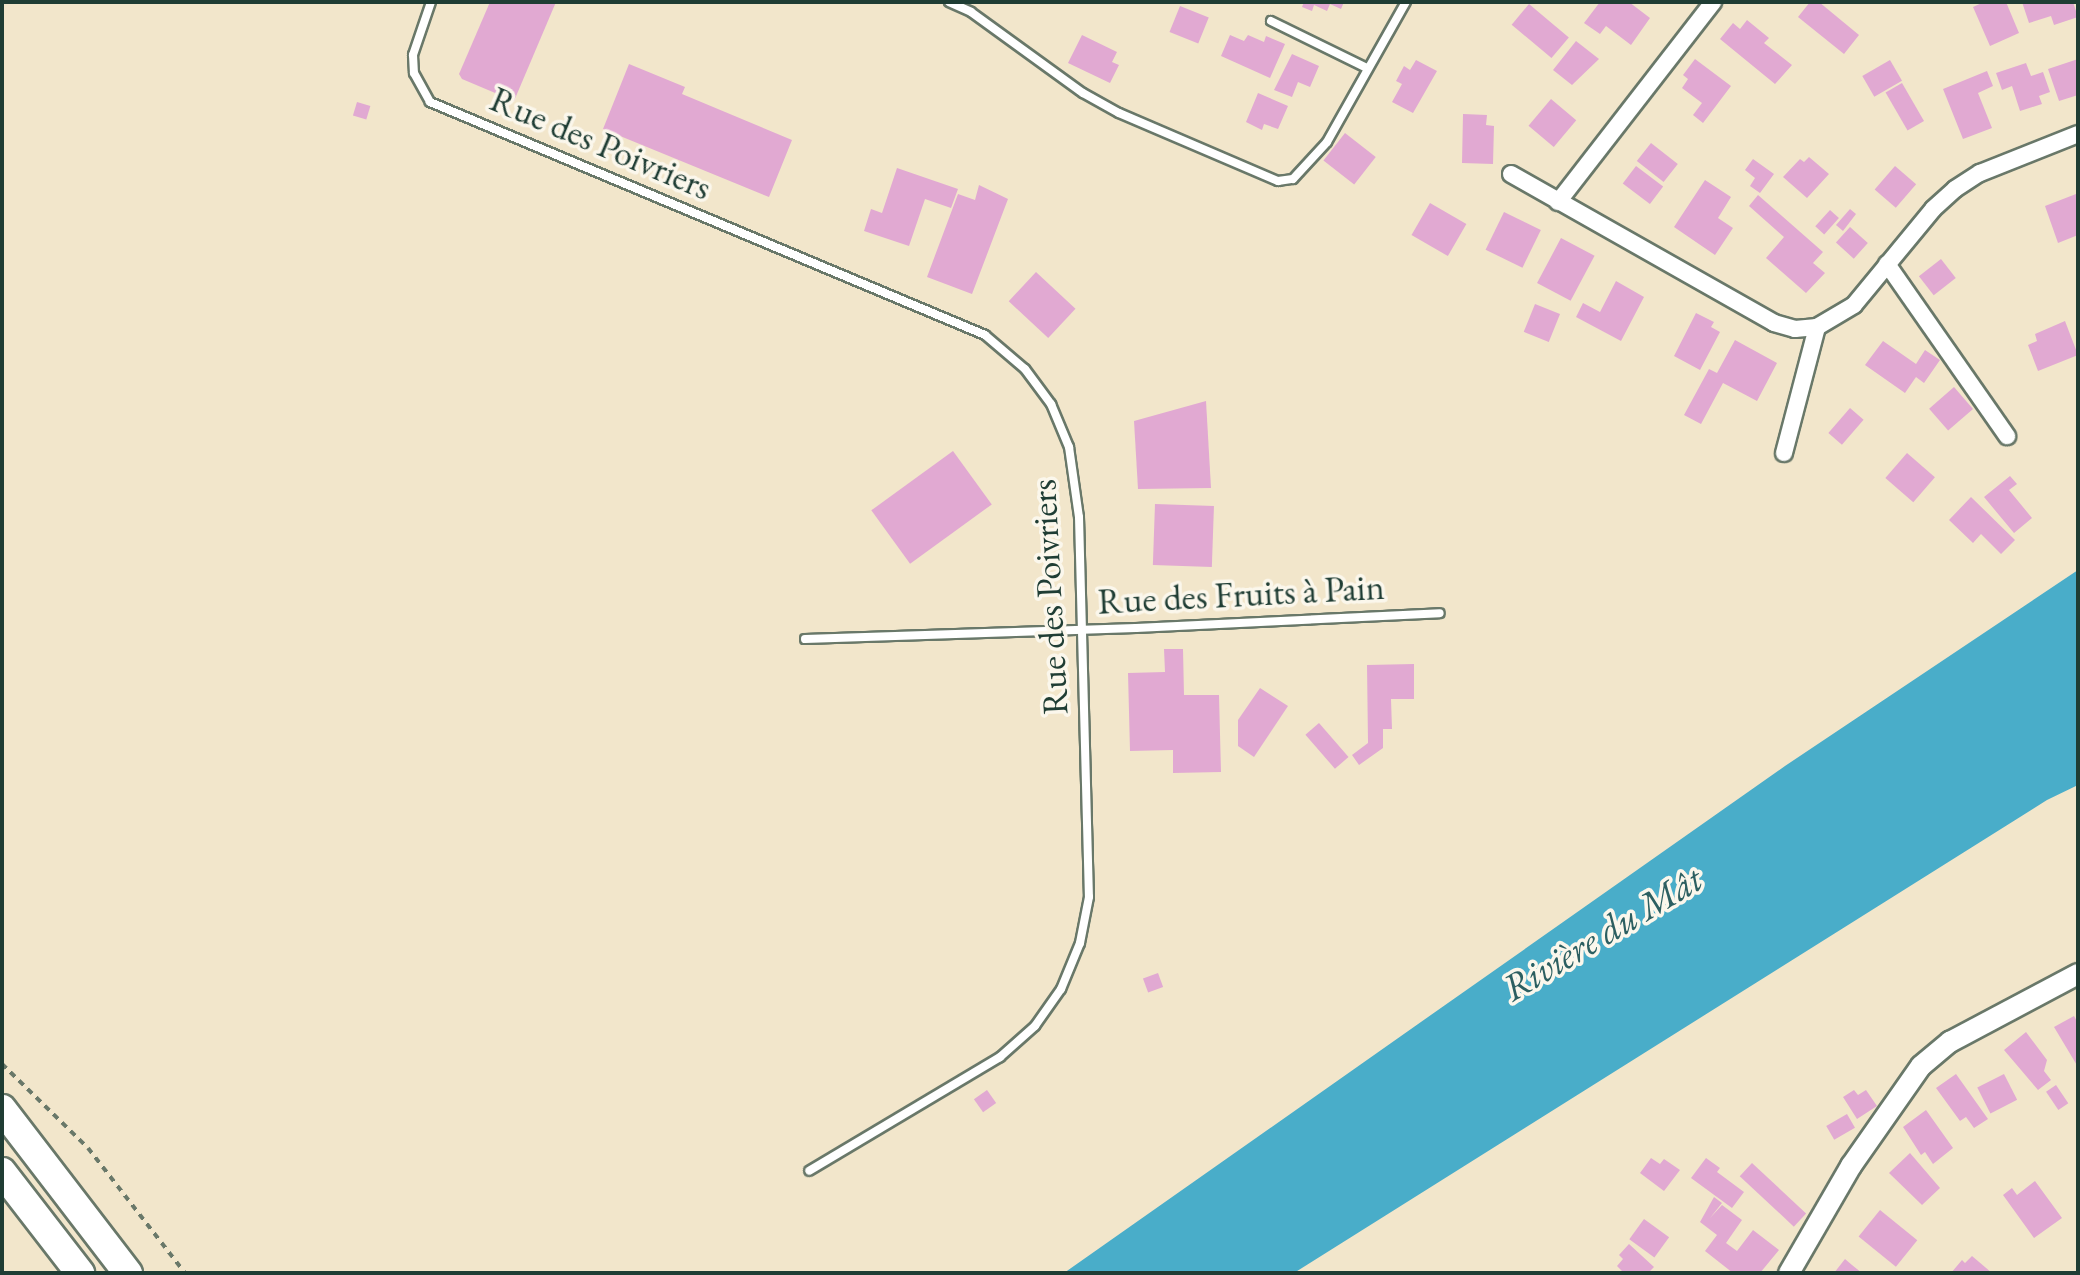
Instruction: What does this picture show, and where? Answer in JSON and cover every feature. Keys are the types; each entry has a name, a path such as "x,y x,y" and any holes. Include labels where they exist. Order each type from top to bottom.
{"highway":[{"path":"2,1109 46,1161 128,1273"},
{"path":"2,1172 80,1273"}],"street":[{"path":"1558,202 1713,2"},
{"path":"1511,174 1774,323 1795,329 1817,327 1854,305 1933,209 1955,189 1980,173 2078,134"},
{"path":"1887,264 2007,436"},
{"path":"1784,453 1817,327"},
{"path":"1789,1273 1851,1166 1921,1066 1950,1042 2078,974"}],"lane":[{"name":"Rue des Poivriers","path":"431,2 413,55 414,73 420,90 430,102 985,335 1025,369 1051,404 1069,447 1079,517 1089,897 1080,943 1061,989 1035,1026 1000,1057 809,1171"},
{"path":"949,2 971,12 1083,93 1119,113 1278,181 1293,179 1327,142 1406,2"},
{"path":"1271,21 1367,68"},
{"name":"Rue des Fruits à Pain","path":"805,639 1440,613"}],"path":[{"path":"2,1064 88,1148 185,1273"}],"water":[{"name":"Rivière du Mât","path":"2078,570 2078,785 2047,800 1294,1273 1064,1273 1785,766"}],"building":[{"path":"490,2 556,2 514,101 462,79 459,74"},
{"path":"1304,2 1344,2 1341,9 1330,4 1327,11 1314,5 1312,11 1302,7"},
{"path":"1600,2 1629,2 1650,18 1631,45 1606,26 1600,34 1584,23"},
{"path":"1810,2 1819,2 1859,35 1844,54 1798,17"},
{"path":"1984,2 2006,2 2019,33 1990,46 1973,7"},
{"path":"2022,2 2073,2 2078,17 2054,25 2051,16 2029,23"},
{"path":"1529,4 1569,37 1551,58 1512,25"},
{"path":"1180,6 1209,18 1198,44 1170,32"},
{"path":"1747,20 1769,38 1764,43 1792,65 1775,84 1720,39 1733,23 1740,29"},
{"path":"1082,35 1117,52 1112,62 1119,65 1110,83 1068,63"},
{"path":"1230,35 1244,41 1248,35 1264,42 1266,36 1285,44 1270,78 1221,56"},
{"path":"1576,41 1599,59 1572,85 1553,70"},
{"path":"1292,54 1319,66 1310,87 1298,82 1292,97 1274,90"},
{"path":"1695,59 1731,86 1703,123 1693,115 1702,103 1682,88 1688,79 1683,75"},
{"path":"2078,59 2078,95 2059,101 2048,69"},
{"path":"1416,60 1437,71 1413,113 1392,102 1402,84 1396,81 1404,66 1410,70"},
{"path":"1890,60 1902,81 1874,97 1862,76"},
{"path":"2026,63 2031,76 2043,72 2050,92 2039,96 2042,104 2020,111 2012,86 2002,90 1996,73"},
{"path":"629,64 685,87 682,94 792,140 769,197 603,129"},
{"path":"1987,71 1993,86 1978,93 1992,128 1963,139 1943,89"},
{"path":"1902,83 1924,121 1908,131 1886,92"},
{"path":"1258,93 1288,106 1278,129 1264,124 1262,130 1246,122"},
{"path":"1551,99 1576,120 1554,147 1529,126"},
{"path":"357,102 370,106 366,119 353,115"},
{"path":"1463,114 1487,115 1486,125 1494,126 1493,164 1462,163"},
{"path":"1345,133 1376,157 1354,185 1323,161"},
{"path":"1651,143 1678,164 1664,182 1637,161"},
{"path":"1809,157 1829,174 1807,198 1783,177 1800,159 1804,162"},
{"path":"1753,159 1774,174 1760,193 1750,186 1755,178 1745,170"},
{"path":"1636,166 1663,186 1650,204 1623,184"},
{"path":"1895,166 1916,184 1896,208 1875,189"},
{"path":"897,168 958,189 951,208 925,199 909,246 864,231 871,209 882,213"},
{"path":"1705,180 1731,197 1718,218 1733,228 1715,255 1674,227"},
{"path":"979,185 1008,199 972,294 927,277 958,194 975,200"},
{"path":"2076,194 2078,235 2058,243 2045,206"},
{"path":"1758,195 1823,252 1813,263 1825,273 1806,293 1766,258 1784,237 1749,206"},
{"path":"1430,203 1466,224 1448,256 1412,235"},
{"path":"1850,209 1856,214 1843,231 1836,225"},
{"path":"1830,210 1839,218 1824,234 1815,226"},
{"path":"1504,212 1541,230 1522,268 1486,250"},
{"path":"1850,227 1868,243 1854,259 1836,243"},
{"path":"1561,238 1595,256 1571,301 1537,283"},
{"path":"1941,259 1956,278 1934,295 1919,276"},
{"path":"1036,272 1075,309 1048,338 1009,301"},
{"path":"1616,281 1644,297 1621,341 1576,317 1583,303 1600,312"},
{"path":"1535,304 1560,314 1549,342 1524,332"},
{"path":"1696,313 1714,322 1711,327 1720,332 1700,370 1674,356"},
{"path":"2065,321 2078,355 2038,371 2028,345 2037,341 2035,334"},
{"path":"1735,340 1777,363 1757,401 1723,383 1701,424 1684,415 1709,369 1717,373"},
{"path":"1883,341 1916,364 1925,350 1940,360 1924,383 1916,377 1905,393 1865,365"},
{"path":"1954,387 1973,409 1948,431 1929,409"},
{"path":"1206,401 1211,488 1138,489 1134,421"},
{"path":"1850,408 1864,420 1842,445 1828,433"},
{"path":"953,451 992,504 910,564 871,510"},
{"path":"1907,453 1935,477 1913,502 1885,478"},
{"path":"2010,476 2017,484 2009,490 2032,518 2014,533 1984,497"},
{"path":"1971,497 2015,540 2001,554 1981,534 1973,543 1949,520"},
{"path":"1155,504 1214,506 1212,567 1153,565"},
{"path":"1164,649 1183,649 1184,695 1219,695 1221,772 1173,773 1173,750 1130,751 1128,673 1165,672"},
{"path":"1414,664 1414,699 1391,699 1392,729 1383,729 1383,748 1359,765 1352,755 1368,743 1367,665"},
{"path":"1260,688 1288,706 1254,757 1238,746 1238,720"},
{"path":"1319,723 1349,757 1335,769 1305,735"},
{"path":"1158,973 1163,987 1148,993 1143,978"},
{"path":"2074,1016 2078,1023 2078,1067 2054,1027"},
{"path":"2026,1032 2047,1060 2044,1071 2051,1080 2038,1090 2004,1050"},
{"path":"1956,1074 1988,1119 1974,1128 1966,1117 1960,1121 1936,1088"},
{"path":"2004,1074 2017,1100 1990,1113 1977,1088"},
{"path":"2056,1085 2068,1103 2058,1110 2046,1092"},
{"path":"987,1090 996,1103 983,1112 974,1099"},
{"path":"1854,1090 1858,1095 1866,1090 1877,1106 1857,1119 1843,1097"},
{"path":"1926,1110 1953,1148 1933,1164 1925,1152 1921,1155 1903,1127"},
{"path":"1847,1114 1855,1128 1834,1140 1826,1126"},
{"path":"1910,1153 1940,1188 1922,1205 1889,1173"},
{"path":"1651,1158 1660,1164 1664,1159 1680,1170 1664,1191 1640,1173"},
{"path":"1706,1158 1720,1168 1717,1172 1744,1192 1732,1208 1691,1178"},
{"path":"1752,1163 1806,1213 1794,1227 1740,1176"},
{"path":"2035,1181 2062,1218 2034,1238 2003,1195 2012,1188 2017,1195"},
{"path":"1714,1197 1722,1203 1710,1218 1722,1205 1742,1220 1726,1243 1737,1251 1753,1230 1779,1250 1760,1273 1733,1273 1705,1251 1717,1235 1700,1222"},
{"path":"1880,1210 1917,1240 1896,1267 1859,1236"},
{"path":"1644,1219 1669,1237 1654,1257 1629,1239"},
{"path":"1629,1244 1654,1267 1648,1273 1624,1273 1617,1266 1623,1259 1619,1255"},
{"path":"1972,1256 1992,1273 1951,1273 1962,1260 1965,1263"},
{"path":"1845,1259 1852,1265 1862,1273 1834,1273"}]}
